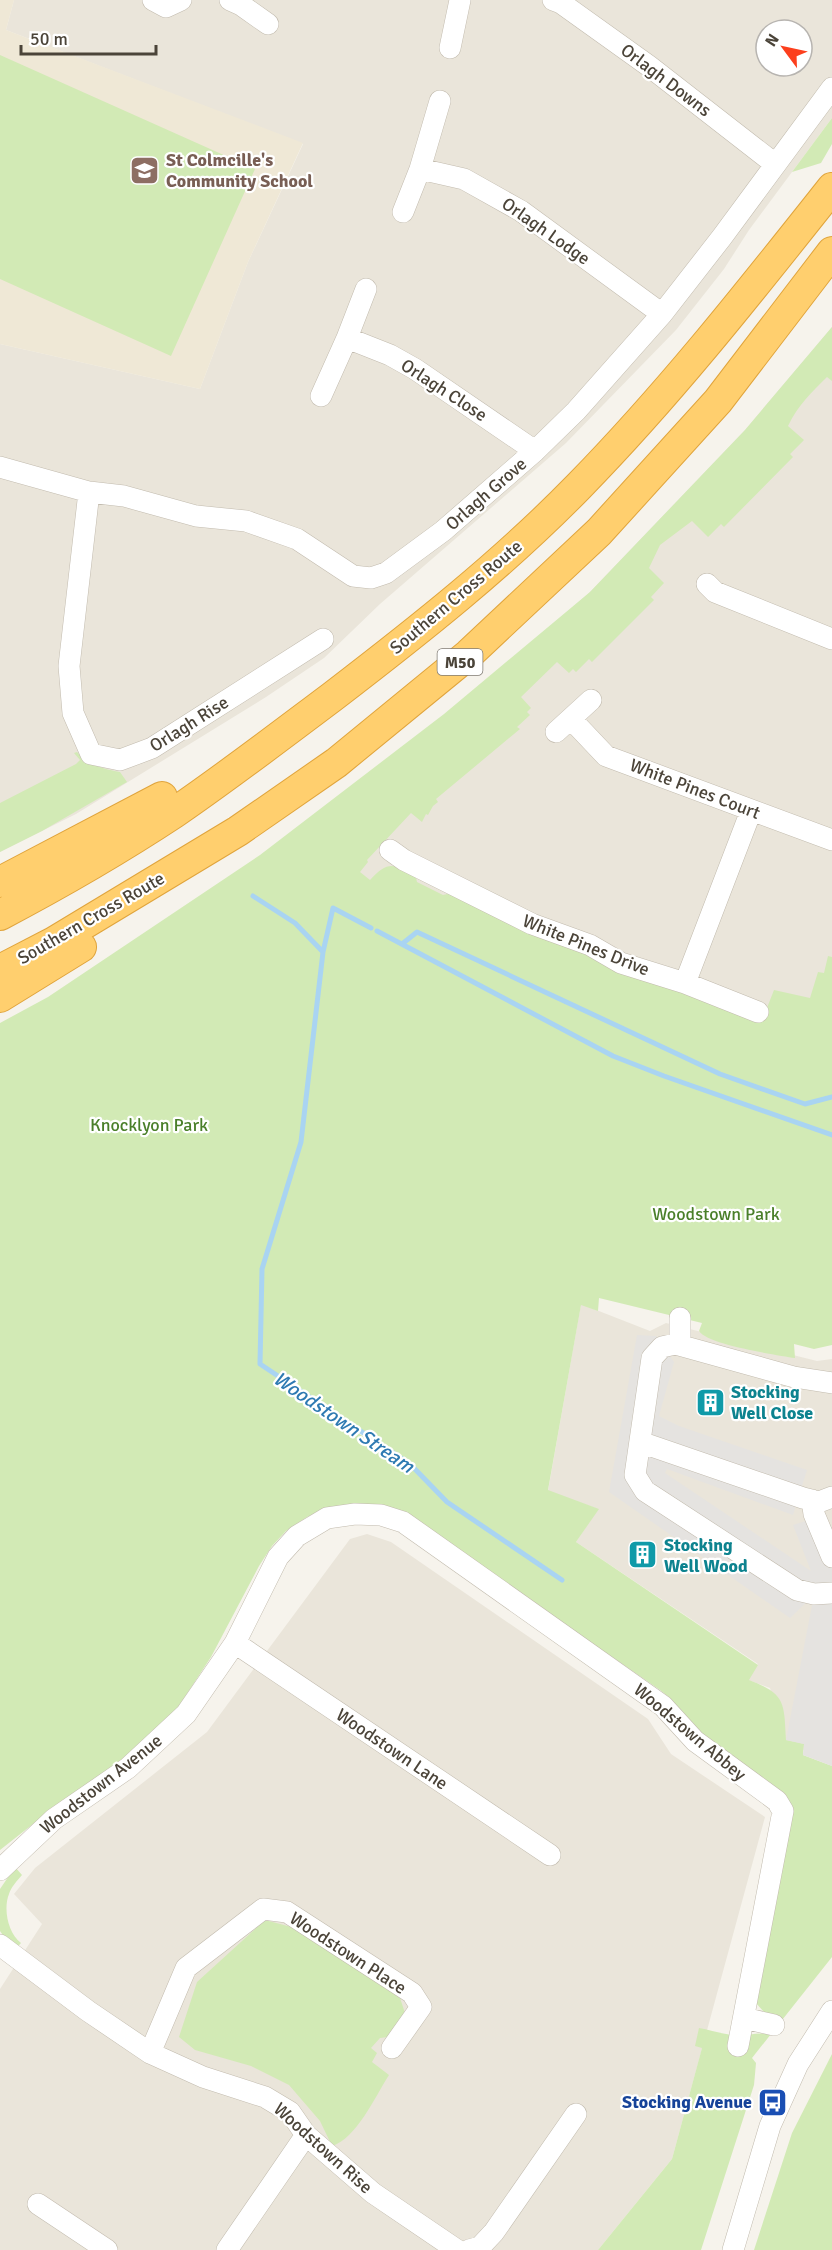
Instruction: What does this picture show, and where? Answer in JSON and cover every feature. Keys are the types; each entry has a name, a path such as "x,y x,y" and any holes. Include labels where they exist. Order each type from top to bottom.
{"highway":[{"name":"Southern Cross Route","path":"0,915 44,892 173,813 291,728 411,637 513,550 578,487 677,379 736,310 832,188"},
{"name":"Southern Cross Route","path":"0,970 54,942 238,831 336,763 469,654 599,532 718,401 832,252"},
{"name":"M50","path":"0,882 291,728"},
{"name":"M50","path":"0,997 125,917 238,831"}],"street":[{"path":"153,0 166,7 182,0"},
{"path":"230,0 268,24"},
{"path":"450,48 460,0"},
{"name":"Orlagh Downs","path":"553,0 561,3 649,66 776,164"},
{"name":"Orlagh Grove","path":"0,466 89,492 124,496 196,516 246,521 283,532 313,548 353,576 371,578 386,573 444,531 535,451 576,411 662,314 832,88"},
{"path":"403,212 420,169 440,101"},
{"name":"Orlagh Lodge","path":"420,169 464,179 521,211 662,314"},
{"path":"321,396 366,289"},
{"name":"Orlagh Close","path":"347,338 390,355 415,369 535,451"},
{"name":"Orlagh Rise","path":"89,492 69,666 73,713 91,754 120,760 152,748 323,639"},
{"path":"707,584 715,592 832,639"},
{"name":"White Pines Court","path":"591,700 564,725 606,756 832,840"},
{"path":"685,983 751,811"},
{"name":"White Pines Drive","path":"390,850 404,860 532,924 590,945 621,963 685,983 758,1012"},
{"path":"677,1344 680,1318"},
{"path":"832,1383 794,1377 677,1344 662,1347 652,1358 635,1475 645,1491 797,1590 814,1594 832,1593"},
{"path":"640,1442 822,1499 814,1514 832,1557"},
{"name":"Woodstown Avenue","path":"0,1870 54,1819 128,1768 186,1714 234,1642 278,1557 297,1536 327,1518 355,1514"},
{"name":"Woodstown Abbey","path":"355,1514 381,1515 403,1522 663,1706 695,1741 777,1801 783,1811 781,1827 738,2046"},
{"name":"Woodstown Lane","path":"234,1642 550,1855"},
{"name":"Woodstown Place","path":"150,2053 186,1968 263,1909 287,1912 412,1993 421,2007 392,2048"},
{"name":"Woodstown Rise","path":"0,1946 88,2011 150,2053 203,2076 266,2097 290,2112 306,2135 373,2193 457,2250"},
{"path":"733,2250 770,2126 798,2064 832,2011"},
{"path":"744,2018 774,2025"},
{"path":"469,2250 480,2247 494,2232 576,2114"},
{"path":"227,2250 306,2135"},
{"path":"38,2204 107,2250"}],"shaded area":[{"name":"St Colmcille's Community School","path":"0,0 14,0 6,30 303,143 248,262 200,389 0,344"},
{"path":"14,0 832,0 832,118 749,230 724,269 676,330 566,443 380,604 324,658 266,697 76,814 0,852 0,344 200,389 248,262 303,144 6,30"},
{"path":"832,327 832,1099 333,908 339,813 590,592 745,430"},
{"path":"581,1304 650,1331 666,1323 817,1361 832,1359 832,1766 786,1740 770,1688 748,1680 758,1664 576,1542 598,1509 548,1491"},
{"path":"637,1335 656,1336 674,1362 659,1416 679,1426 807,1470 793,1515 667,1469 665,1473 811,1571 793,1525 815,1518 832,1531 832,1766 803,1755 804,1744 786,1740 814,1595 790,1618 609,1492"},
{"path":"367,1534 391,1542 648,1719 671,1754 765,1817 672,2159 598,2250 0,2250 0,1989 42,1924 14,1894 35,1868 207,1732 350,1539"}],"green space":[{"name":"St Colmcille's Community School","path":"0,55 255,169 171,356 0,279"},
{"path":"832,118 832,144 821,163 792,172"},
{"path":"832,327 832,381 827,377 792,418 788,426 804,440 790,454 793,457 724,527 721,524 708,537 692,521 660,545 649,568 664,583 651,597 654,600 592,662 589,659 576,672 573,669 569,673 557,662 521,697 531,708 527,712 530,715 517,727 520,729 436,799 438,802 428,815 426,814 422,822 411,813 367,860 368,862 360,872 370,880 386,867 401,868 415,874 417,882 443,895 452,893 763,1018 774,990 810,998 818,972 824,973 828,956 832,957 832,1345 814,1349 794,1344 795,1358 715,1341 699,1331 702,1323 599,1298 598,1311 581,1305 548,1490 599,1509 576,1542 758,1665 749,1680 770,1690 781,1701 785,1717 786,1740 804,1744 803,1755 832,1766 832,1957 752,2058 756,2063 754,2085 701,2250 598,2250 672,2159 702,2048 695,2046 699,2028 725,2034 767,2034 781,2017 765,2013 755,2002 790,1825 703,1739 670,1698 404,1514 330,1508 307,1517 286,1531 272,1546 259,1566 211,1657 177,1709 120,1762 66,1798 0,1850 0,1023 48,997 260,855 444,714 590,592 745,430","holes":["289,1383 401,1458 372,1443"]},
{"path":"77,752 97,766 120,772 127,782 42,831 0,852 0,803 76,764 80,760 74,753"},
{"path":"15,1867 22,1875 14,1884 7,1900 10,1927 21,1943 14,1951 0,1931 0,1889"},
{"path":"265,1920 295,1928 400,1998 405,2013 388,2037 380,2038 371,2048 377,2053 372,2062 389,2075 357,2126 341,2142 332,2146 320,2121 289,2085 251,2066 195,2050 179,2037 197,1982"},
{"path":"832,2054 832,2250 754,2250 792,2133"}],"waterway":[{"name":"Woodstown Stream","path":"253,896 295,923 323,952 301,1142 262,1269 260,1364 410,1464 447,1502 562,1580"},
{"name":"Woodstown Stream","path":"323,952 333,908 371,928"},
{"path":"377,931 613,1056 832,1135"},
{"path":"402,944 417,932 720,1074 805,1104 832,1097"}],"place":[{"name":"St Colmcille's Community School","path":"145,170"},
{"name":"Stocking Well Close","path":"710,1402"},
{"name":"Stocking Well Wood","path":"643,1555"},
{"name":"Stocking Avenue","path":"773,2102"}],"park label":[{"name":"Knocklyon Park","path":"149,1125"},
{"name":"Woodstown Park","path":"716,1214"}]}
